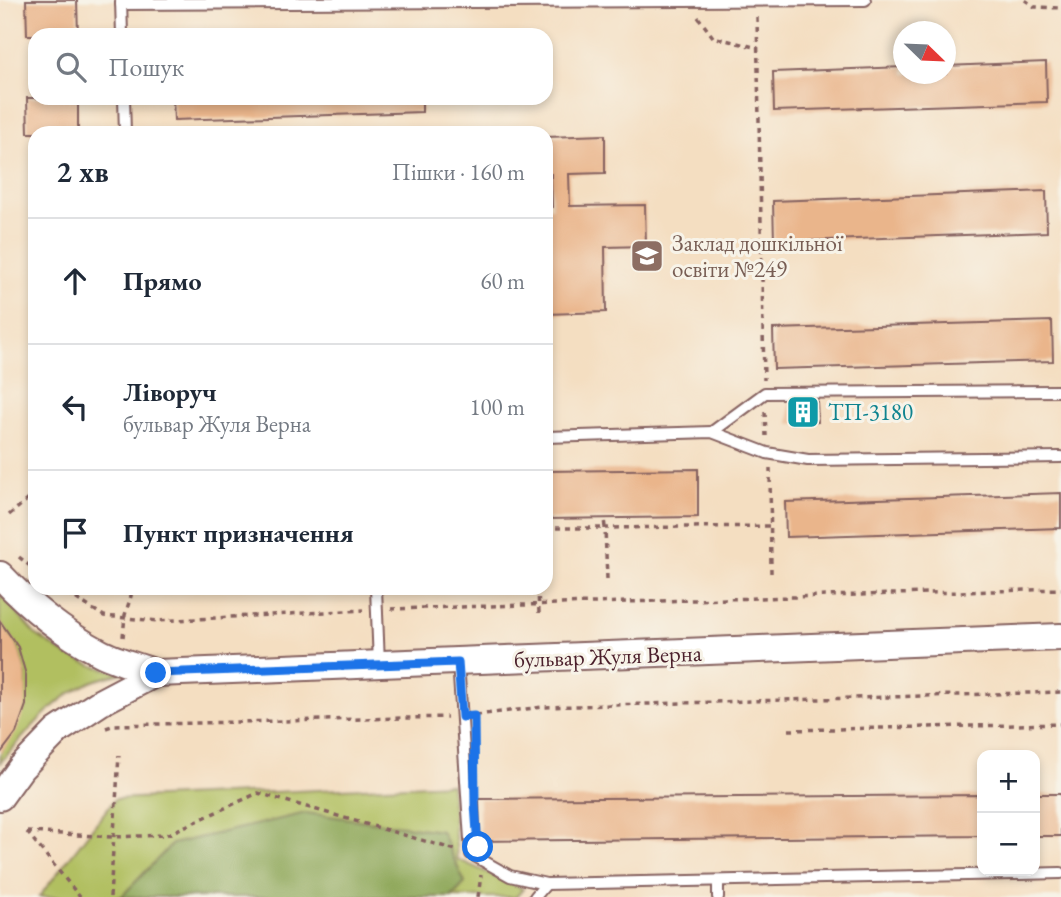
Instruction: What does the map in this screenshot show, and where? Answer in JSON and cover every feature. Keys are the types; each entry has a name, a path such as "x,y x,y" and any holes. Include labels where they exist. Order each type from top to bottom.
{"street":[{"name":"бульвар Жуля Верна","path":"9,566 21,597 43,617 100,653 156,673 1061,638"},
{"name":"бульвар Жуля Верна","path":"0,797 21,768 57,731 101,702 156,673"}],"lane":[{"path":"122,28 121,2 865,0"},
{"path":"124,105 125,126"},
{"path":"712,432 765,393 1061,391"},
{"path":"553,437 712,432 766,453 808,460 1061,457"},
{"path":"376,595 379,664"},
{"path":"458,662 471,854 510,876 546,884 1061,873"},
{"path":"718,881 718,897"},
{"path":"535,897 546,884"},
{"path":"546,884 546,897"}],"path":[{"path":"1025,0 1035,7 1061,8"},
{"path":"686,1 713,37 758,48"},
{"path":"757,1 771,573"},
{"path":"9,514 28,499"},
{"path":"604,518 607,579"},
{"path":"553,528 771,526"},
{"path":"9,566 28,568"},
{"path":"70,595 104,616 158,621 377,609 1061,589"},
{"path":"121,660 124,618 131,595"},
{"path":"538,595 539,613"},
{"path":"105,729 116,725 462,717 543,707 1061,692"},
{"path":"789,730 1061,724"},
{"path":"110,897 119,755"},
{"path":"80,897 27,832 113,837 166,835 258,793 471,854"}],"green space":[{"path":"0,594 35,634 68,656 123,673 91,682 65,697 41,717 0,763 0,754 25,705 26,675 18,647 0,622"},
{"path":"451,784 457,859 523,889 516,897 39,897 115,799"},
{"path":"306,813 441,831 465,883 452,897 121,897 172,844"}],"building":[{"path":"26,0 77,0 78,28 28,28 27,35"},
{"path":"1046,62 1047,102 774,111 773,72 893,67 893,84 956,84 956,66"},
{"path":"27,98 28,105 78,105 78,126 28,126 28,133"},
{"path":"173,105 422,105 422,112 174,120"},
{"path":"605,135 605,173 569,174 570,206 645,205 646,246 605,247 606,312 553,314 553,137"},
{"path":"1046,191 1047,232 774,242 773,201"},
{"path":"1052,321 1053,361 774,369 773,329"},
{"name":"ТП-3180","path":"789,401 817,401 818,422 789,424"},
{"path":"698,469 698,517 553,519 553,471"},
{"path":"1061,493 1061,528 786,537 785,502"},
{"path":"0,621 18,647 26,675 26,705 16,733 0,754"},
{"path":"1040,794 1061,794 1061,836 1040,836"},
{"path":"977,795 977,836 480,841 479,799"}],"place":[{"name":"Заклад дошкільної освіти №249","path":"647,256"},
{"name":"ТП-3180","path":"803,412"}],"route":[{"path":"156,673 458,662 462,717 474,716 478,847"}]}
